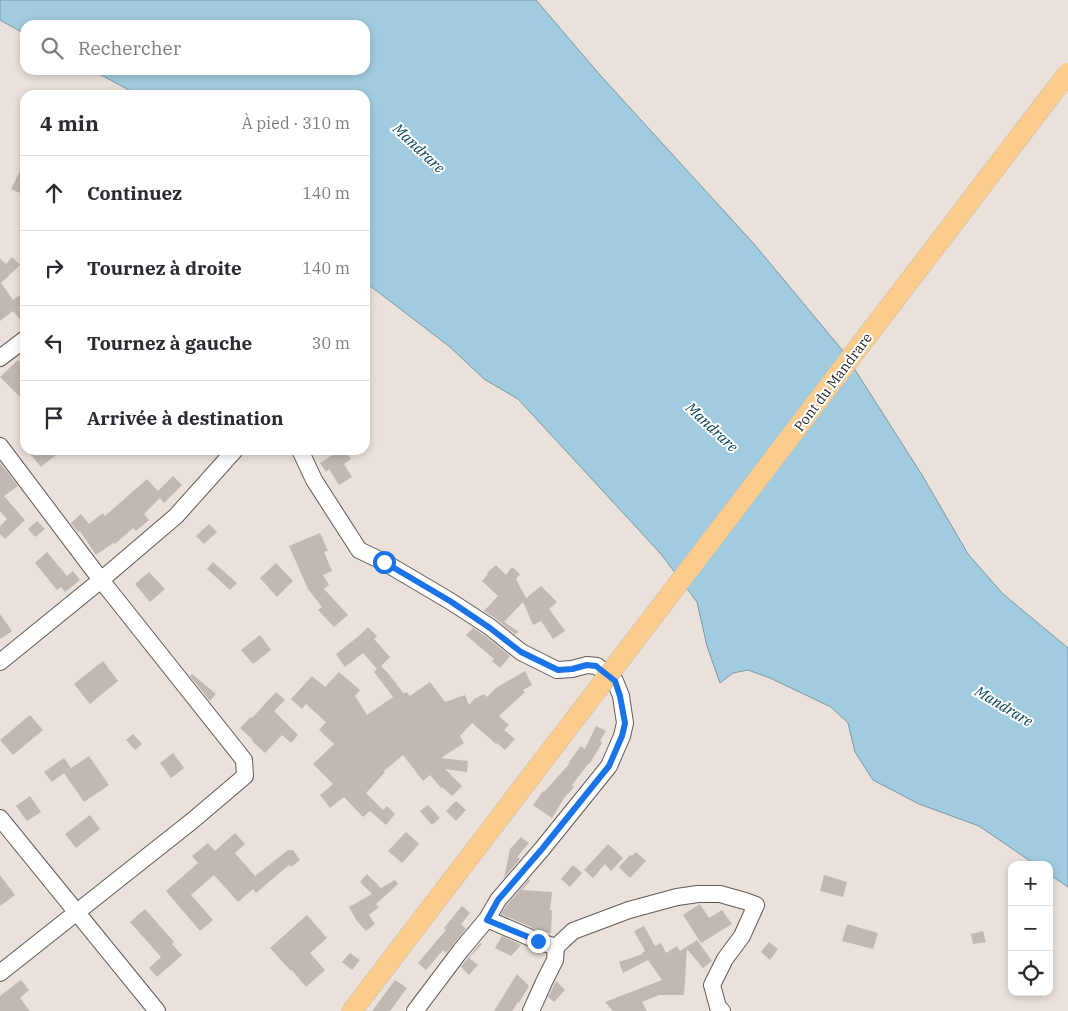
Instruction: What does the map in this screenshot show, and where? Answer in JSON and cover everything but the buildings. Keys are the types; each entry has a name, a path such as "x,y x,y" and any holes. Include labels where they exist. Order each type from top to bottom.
{"main road":[{"name":"Pont du Mandrare","path":"352,1011 1068,73"}],"street":[{"path":"0,358 20,344"},
{"path":"0,446 100,580 244,760 245,776 192,821 0,973"},
{"path":"0,662 176,516 231,455"},
{"path":"302,455 314,480 358,550 384,562 450,601 521,652 558,670 587,665 596,666 615,681 620,696 625,723 622,736 609,766 498,900 487,920 461,950 415,1011"},
{"path":"0,818 157,1011"},
{"path":"531,1011 555,960 556,947 573,931 629,910 677,897 698,894 720,894 756,905 742,936 725,959 712,984 718,1007 722,1011"},
{"path":"487,920 556,947"}],"water":[{"name":"Mandrare","path":"0,0 536,0 600,75 754,244 843,351 922,475 968,554 1003,594 1068,648 1068,887 1053,877 1053,861 1030,861 979,826 919,804 873,780 855,752 848,723 831,707 770,678 748,670 733,673 720,683 707,646 697,602 661,554 518,399 484,379 450,347 370,286 370,90 129,90 101,75 370,75 370,20 20,20 20,31 0,20"}],"route":[{"path":"384,562 450,601 521,652 558,670 587,665 596,666 615,681 625,723 622,736 609,766 498,900 487,920 538,941"}]}
